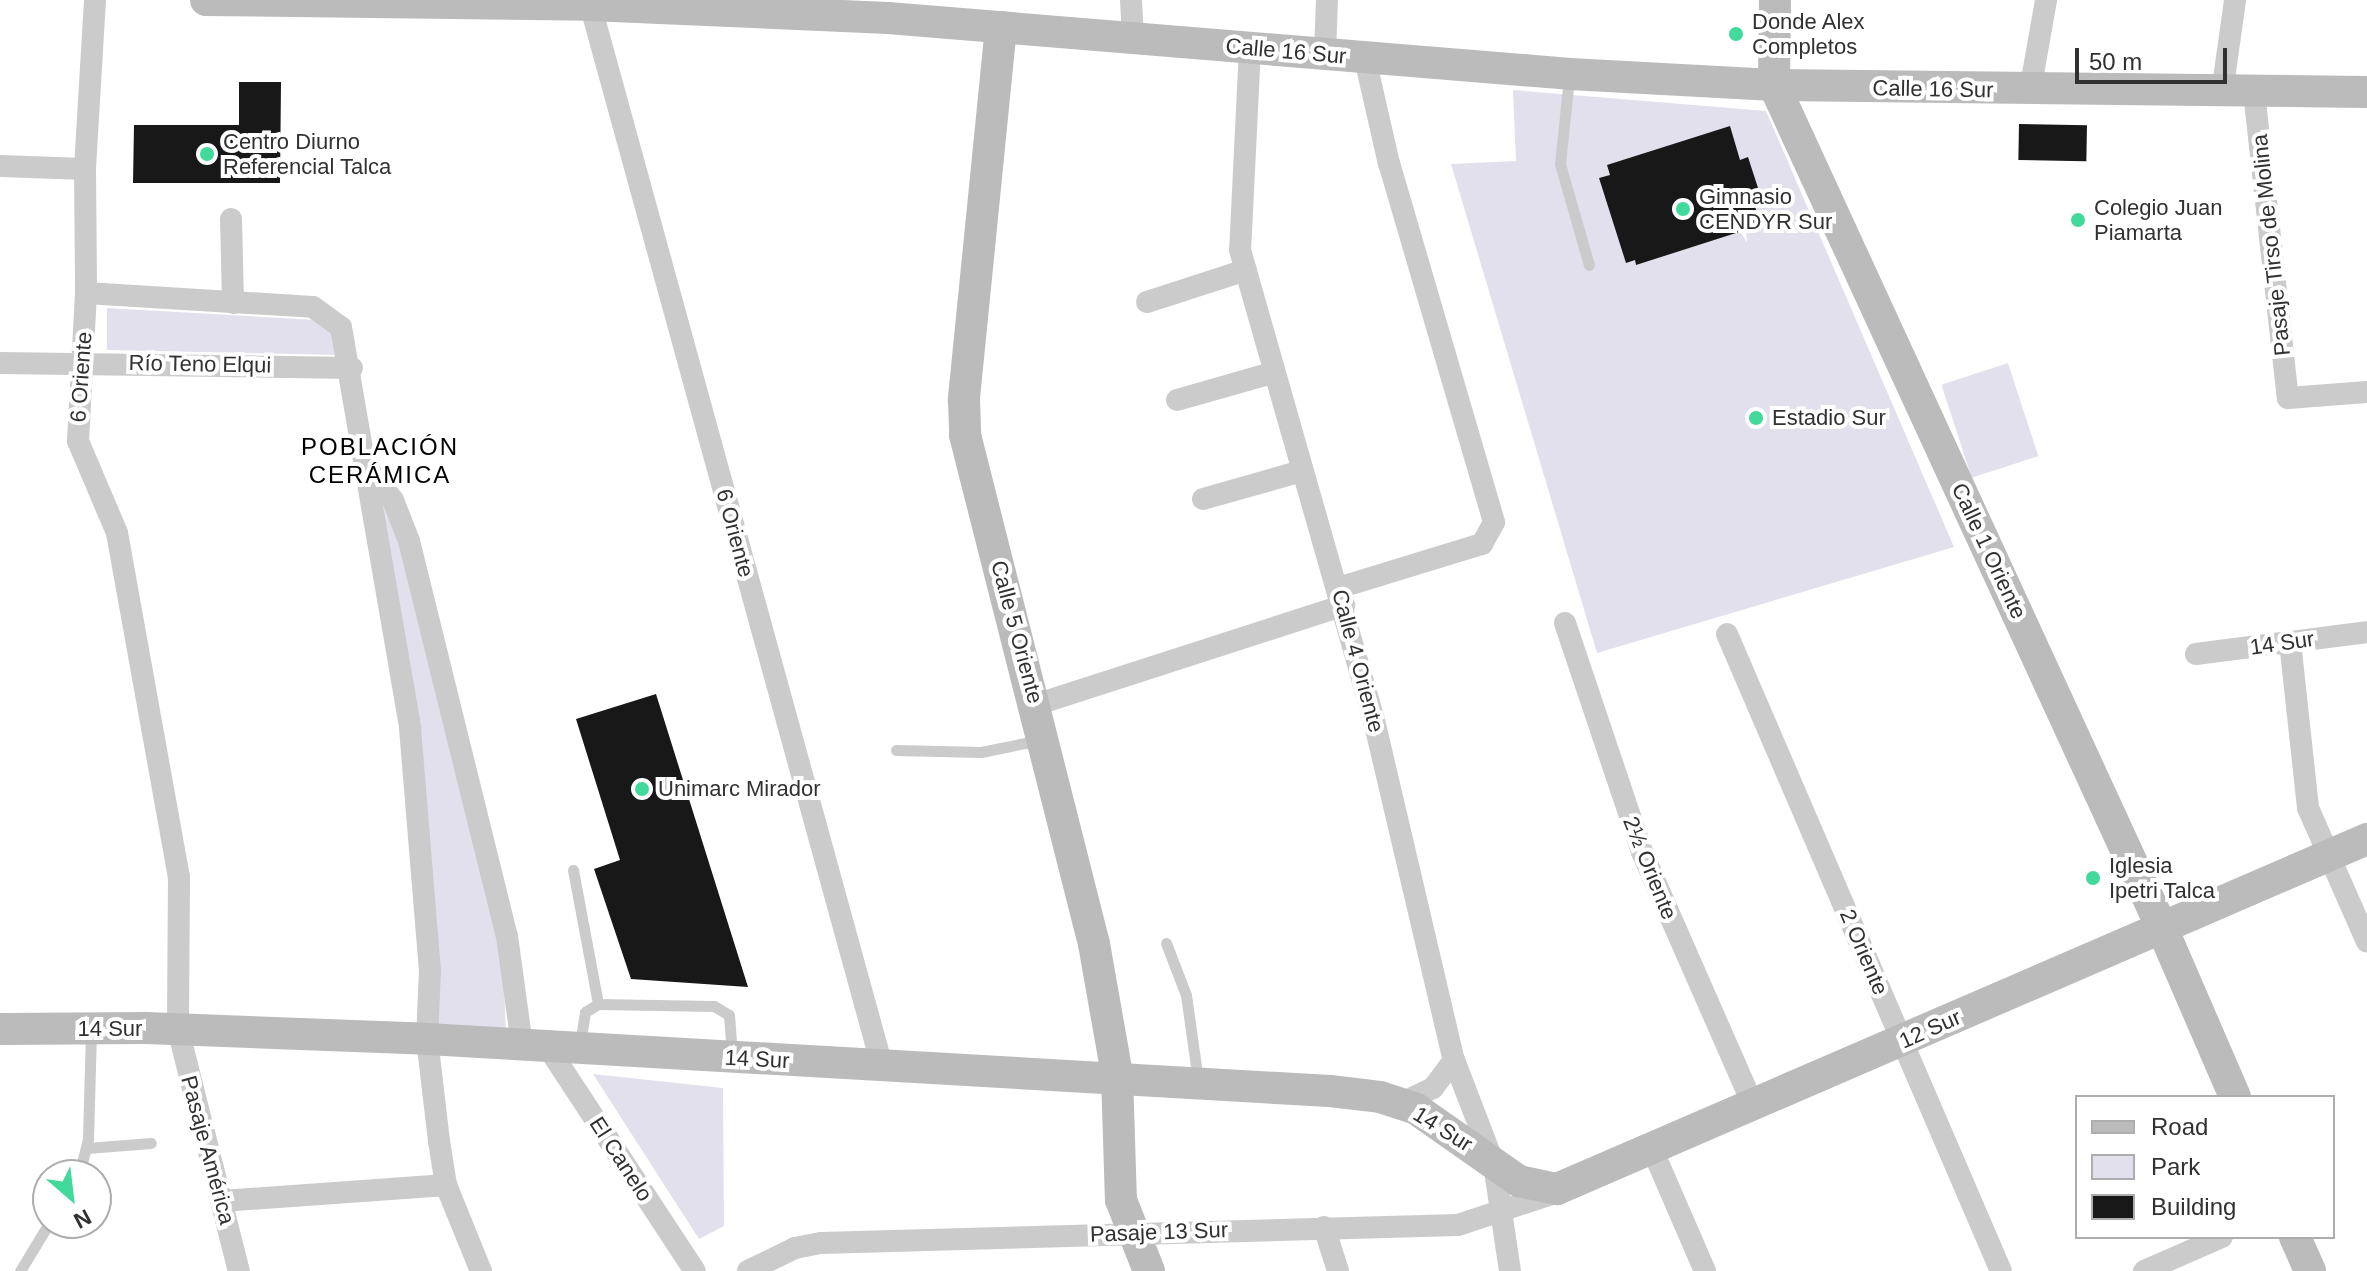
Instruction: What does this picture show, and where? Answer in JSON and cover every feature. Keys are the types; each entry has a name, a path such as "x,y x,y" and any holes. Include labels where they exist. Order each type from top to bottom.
{"main road":[{"name":"Calle 16 Sur","path":"206,0 589,2 887,9 1001,27 1570,74 1774,85 2030,91 2367,92"},
{"name":"Calle 1 Oriente","path":"1775,0 1774,85 2162,928 2234,1095"},
{"name":"Calle 5 Oriente","path":"1001,27 964,416 1094,944 1117,1075 1118,1181 1132,1232 1149,1271"},
{"name":"12 Sur","path":"1494,1164 1533,1186 1570,1188 2367,839"},
{"name":"14 Sur","path":"0,1029 178,1029 427,1039 882,1066 1117,1075 1342,1093 1400,1104 1437,1121 1494,1164"},
{"path":"2296,1239 2310,1271"}],"street":[{"name":"6 Oriente","path":"95,0 85,169 86,293 78,441 117,533 179,877 178,1029"},
{"path":"1131,0 1133,38"},
{"path":"1325,54 1327,0"},
{"path":"2030,91 2046,0"},
{"name":"Pasaje Tirso de Molina","path":"2235,0 2238,93 2288,398 2367,392"},
{"name":"6 Oriente","path":"589,2 882,1066"},
{"name":"Calle 4 Oriente","path":"1250,48 1240,250 1272,373 1341,597 1454,1060 1494,1164 1499,1215 1510,1271"},
{"path":"1035,705 1482,544 1494,522 1389,164 1365,58"},
{"path":"0,166 85,169"},
{"path":"231,219 233,303"},
{"path":"1147,302 1246,270"},
{"path":"86,293 313,307 341,327 352,368 364,466 410,728 430,970 427,1039 446,1185 481,1271"},
{"name":"Río Teno Elqui","path":"0,363 352,368"},
{"path":"1177,400 1272,373"},
{"path":"364,466 393,500 409,541 535,1046"},
{"path":"1203,499 1302,471"},
{"name":"2½ Oriente","path":"1565,623 1642,852 1754,1107"},
{"name":"14 Sur","path":"2196,654 2367,632"},
{"name":"2 Oriente","path":"1727,634 2001,1271"},
{"path":"2290,642 2308,808 2367,942"},
{"name":"Pasaje América","path":"178,1029 239,1271"},
{"name":"El Canelo","path":"535,1046 695,1271"},
{"path":"1400,1104 1433,1088 1454,1060"},
{"path":"1653,1151 1705,1271"},
{"path":"222,1201 446,1185"},
{"name":"Pasaje 13 Sur","path":"759,1269 821,1243 1458,1225 1499,1215 1570,1188"},
{"path":"1324,1227 1338,1271"},
{"path":"2144,1271 2217,1239"}],"lane":[{"path":"1570,74 1560,164 1589,265"},
{"path":"896,750 981,752 1044,739"},
{"path":"573,870 598,1004"},
{"path":"1166,943 1186,995 1198,1081"},
{"path":"579,1048 585,1012 598,1004 721,1007 731,1021 732,1057"},
{"path":"84,1159 87,1148 91,1029"},
{"path":"87,1148 151,1143"},
{"path":"20,1271 39,1239"}],"green space":[{"path":"1513,90 1766,111 1954,547 1597,653 1451,164 1516,161"},
{"path":"107,308 316,320 337,334 342,355 107,350"},
{"path":"2008,363 2038,456 1972,478 1941,385"},
{"path":"372,482 389,506 502,935 506,1037 437,1033"},
{"path":"593,1074 723,1088 724,1226 699,1239"}],"building":[{"name":"Centro Diurno Referencial Talca","path":"239,82 281,82 280,183 133,183 134,125 239,125"},
{"path":"2019,124 2087,125 2086,161 2018,160"},
{"name":"Gimnasio CENDYR Sur","path":"1730,126 1740,160 1748,157 1759,191 1751,194 1761,225 1636,265 1635,260 1626,263 1599,178 1610,175 1607,165"},
{"name":"Unimarc Mirador","path":"656,694 748,987 631,979 594,869 620,860 576,719"}],"place":[{"name":"Donde Alex Completos","path":"1736,34"},
{"name":"Centro Diurno Referencial Talca","path":"207,154"},
{"name":"Gimnasio CENDYR Sur","path":"1683,209"},
{"name":"Colegio Juan Piamarta","path":"2078,220"},
{"name":"Estadio Sur","path":"1756,418"},
{"name":"Unimarc Mirador","path":"642,789"},
{"name":"Iglesia Ipetri Talca","path":"2093,878"}],"district":[{"name":"POBLACIÓN CERÁMICA","path":"380,461"}]}
